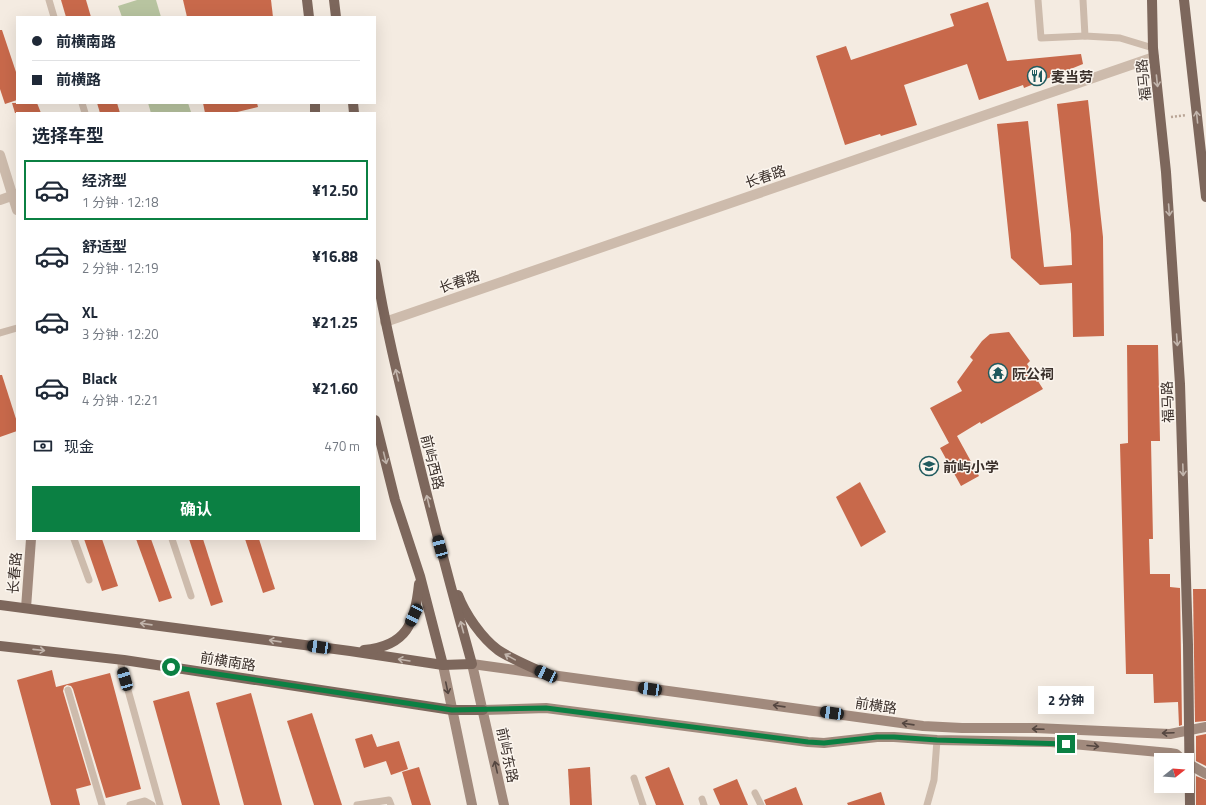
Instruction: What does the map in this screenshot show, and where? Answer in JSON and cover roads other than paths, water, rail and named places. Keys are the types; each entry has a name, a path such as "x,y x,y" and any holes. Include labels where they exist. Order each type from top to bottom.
{"main road":[{"path":"307,0 309,16"},
{"path":"334,0 336,16"},
{"name":"福马路","path":"1152,0 1154,53 1166,172 1180,384 1188,645 1189,731 1187,753"},
{"path":"1184,0 1206,197"},
{"name":"前屿西路","path":"376,270 396,373 436,532 472,664"},
{"path":"376,424 395,500 420,576 452,710 472,805"},
{"path":"436,532 459,598 468,616 497,649 510,657 546,674"},
{"name":"长春路","path":"26,608 31,540"},
{"path":"350,651 387,646 400,638 407,630 414,615 418,600 420,576"},
{"name":"前横南路","path":"0,605 350,651 442,666 472,664"},
{"name":"前横南路","path":"0,646 124,660 452,710 483,710"},
{"name":"前横路","path":"472,664 923,726 962,728 1035,728 1170,734 1206,727"},
{"name":"前屿东路","path":"472,664 504,805"},
{"name":"前横路","path":"483,710 546,708 824,743 877,737 894,737 937,740 1051,742 1173,753"},
{"name":"前横路","path":"1194,767 1206,774"},
{"name":"福马路","path":"1189,793 1190,805"}],"street":[{"name":"长春路","path":"385,322 1154,53"},
{"path":"0,155 15,195 0,200"}],"lane":[{"path":"49,0 54,16"},
{"path":"1038,0 1041,38 1086,36 1120,38 1154,53"},
{"path":"1083,0 1086,36"},
{"path":"0,333 16,328"},
{"path":"74,540 89,580"},
{"path":"172,540 191,596"},
{"path":"124,660 121,665 160,805"},
{"path":"68,690 102,805"},
{"path":"927,805 934,780 937,740"},
{"path":"634,778 643,805"},
{"path":"755,792 761,805"},
{"path":"357,805 389,800 391,805"},
{"path":"130,805 145,801 152,805"}],"place":[{"name":"麦当劳","path":"1037,76"},
{"name":"阮公祠","path":"998,373"},
{"name":"前屿小学","path":"929,466"}]}
